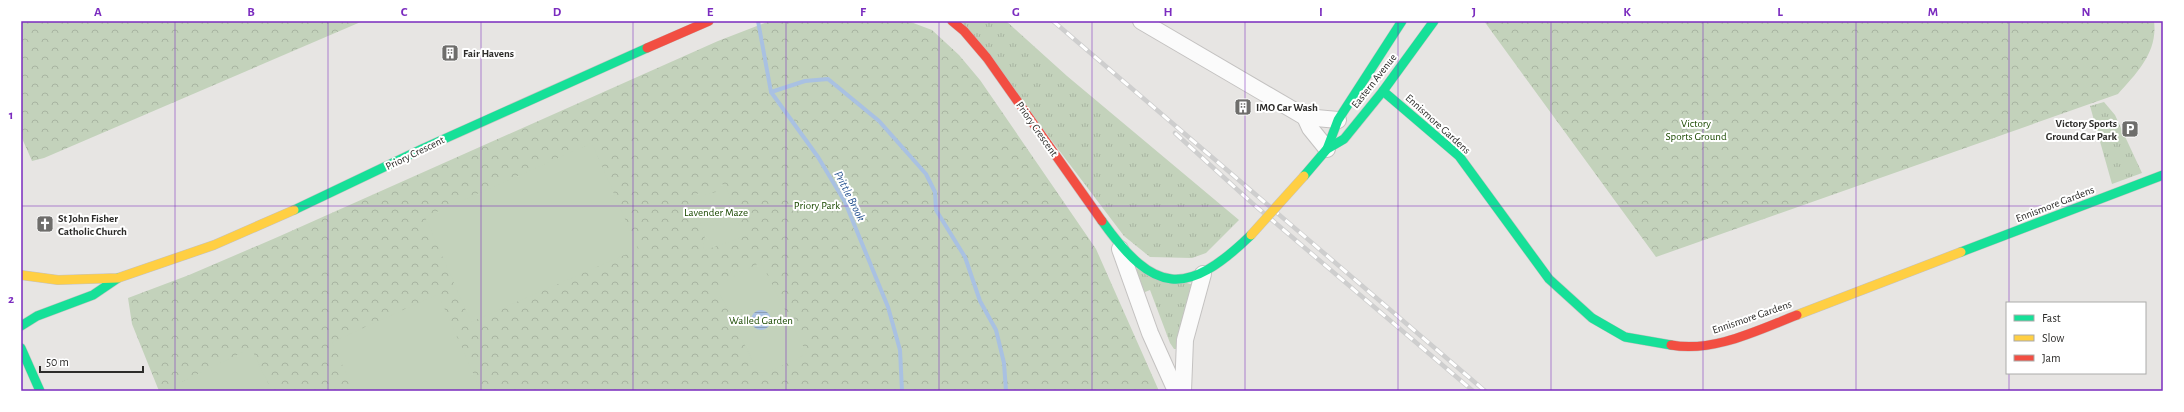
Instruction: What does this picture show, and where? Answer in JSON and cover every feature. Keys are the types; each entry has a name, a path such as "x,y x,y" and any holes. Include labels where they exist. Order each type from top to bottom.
{"main road":[{"name":"Priory Crescent","path":"21,326 37,316 93,295 118,278 214,245 313,202 553,89 708,21"},
{"name":"Priory Crescent","path":"952,21 964,31 987,58 1117,242 1136,263 1156,275 1175,279 1203,274 1229,257 1251,235"},
{"name":"Eastern Avenue","path":"1327,149 1338,120 1402,21"},
{"name":"Eastern Avenue","path":"1251,235 1327,149 1344,139 1383,91 1434,21"},
{"name":"Ennismore Gardens","path":"1383,91 1459,156 1549,279 1592,318 1624,337 1681,347 1709,345 1754,331 2163,175"},
{"name":"Priory Crescent","path":"21,275 58,280 118,278"},
{"path":"21,348 40,391"}],"street":[{"path":"1141,21 1305,117 1338,120"},
{"path":"1305,117 1310,128 1327,149"},
{"name":"Priory Crescent","path":"1117,242 1150,333 1176,391"},
{"path":"1183,391 1184,340 1203,274"}],"green space":[{"path":"21,21 363,21 44,158 32,161 21,136"},
{"name":"Priory Park","path":"770,21 908,21 932,30 959,55 980,80 1096,249 1159,391 159,391 132,324 128,298 189,275 280,236 718,41"},
{"path":"961,21 1006,21 1067,76 1239,220 1206,253 1192,258 1150,257 1124,236"},
{"name":"Victory Sports Ground","path":"1484,21 2154,21 2154,32 2153,43 2145,61 2118,94 1656,257"},
{"path":"2104,102 2115,115 2142,173 2112,184 2090,106"},
{"path":"592,143 638,249 471,322 425,217"},
{"name":"Lavender Maze","path":"721,183 726,187 739,224 748,235 703,251 705,235 695,208 694,196 700,192 704,195 716,192"},
{"name":"Walled Garden","path":"761,262 807,354 760,376 716,286"},
{"path":"1127,266 1194,285 1178,349 1174,349 1170,343 1150,290 1140,294"},
{"path":"438,294 481,391 354,391 332,342"},
{"path":"251,348 272,391 170,391 169,388"}],"water":[{"path":"761,310 768,313 771,320 768,327 761,330 754,327 751,320 754,313"}],"waterway":[{"name":"Prittle Brook","path":"758,21 771,92 818,157 845,202 888,307 900,350 902,391"},
{"path":"771,92 805,81 828,79 879,121 926,174 935,192 936,210 965,257 980,301 996,330 1004,363 1006,391"}],"railway":[{"path":"1053,21 1485,391"},
{"path":"1175,133 1252,203 1473,391"}],"traffic: fast":[{"path":"1327,149 1338,120 1402,21"},
{"path":"1304,176 1327,149 1344,139 1383,91 1434,21"},
{"path":"294,210 424,148 647,48"},
{"path":"1383,91 1459,156 1549,279 1592,318 1625,337 1671,345"},
{"path":"1961,252 2163,175"},
{"path":"1102,221 1138,263 1155,274 1172,279 1189,278 1208,270 1251,235"},
{"path":"21,326 37,316 93,295 118,278"},
{"path":"21,348 40,391"}],"traffic: slow":[{"path":"1251,235 1304,176"},
{"path":"21,275 58,280 118,278 214,245 294,210"},
{"path":"1797,315 1961,252"}],"traffic: jam":[{"path":"647,48 709,21"},
{"path":"952,21 964,31 987,58 1102,221"},
{"path":"1671,345 1687,347 1719,343 1735,339 1797,315"}],"place":[{"name":"Fair Havens","path":"450,53"},
{"name":"IMO Car Wash","path":"1243,107"},
{"name":"Victory Sports Ground Car Park","path":"2130,129"},
{"name":"St John Fisher Catholic Church","path":"45,224"}]}
